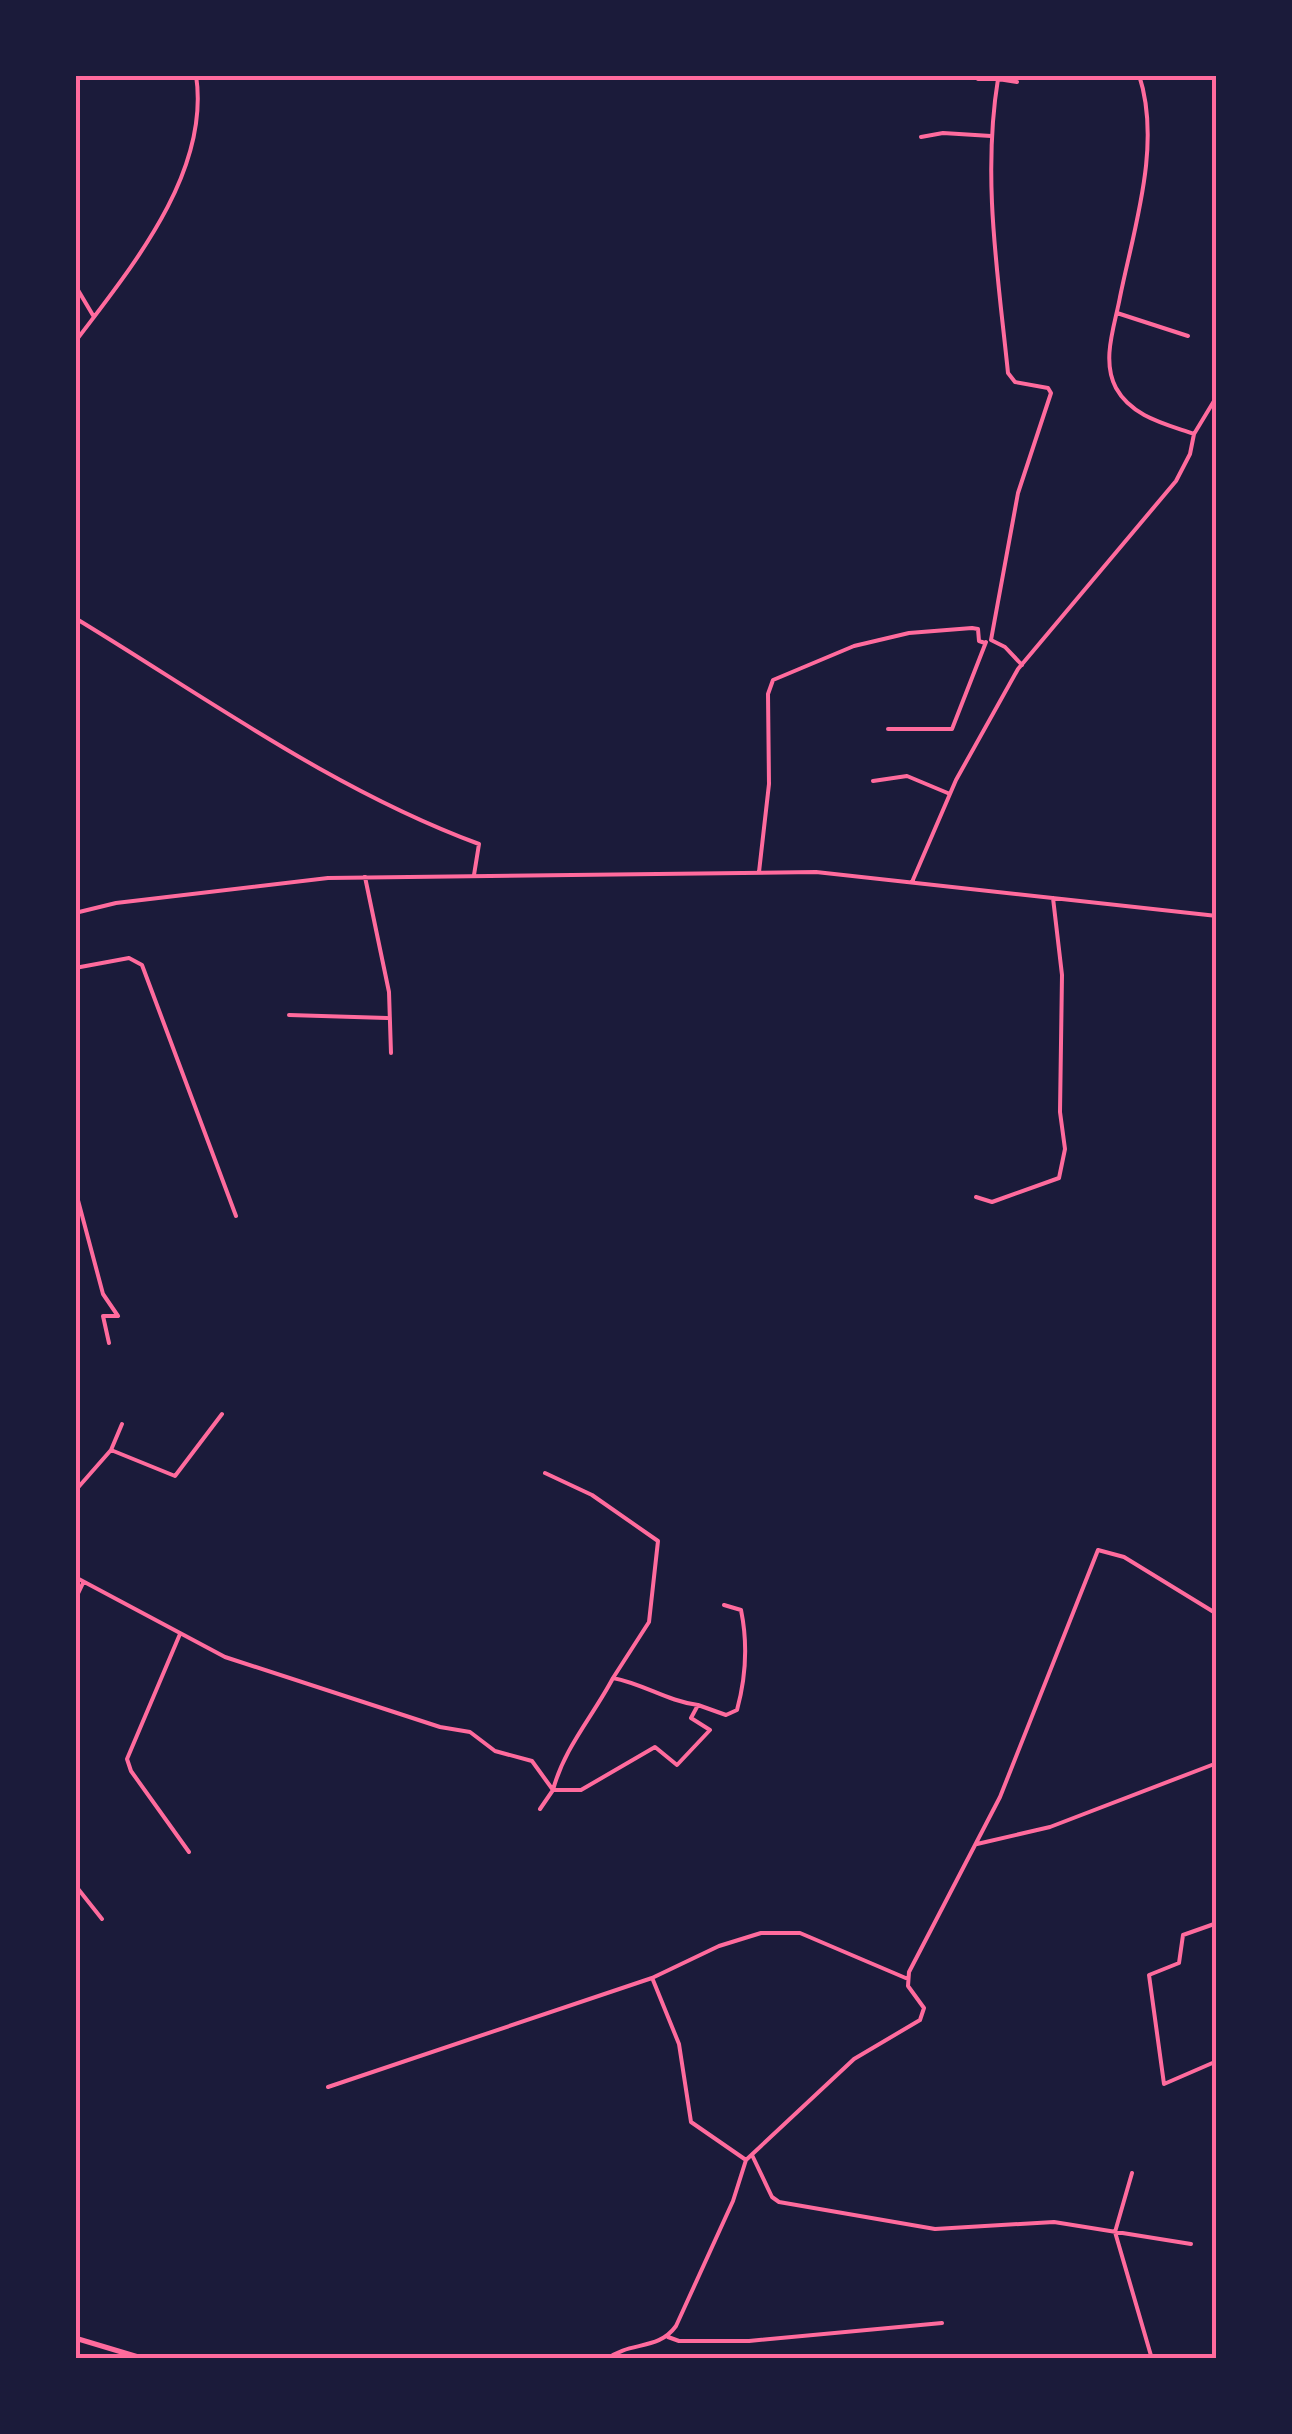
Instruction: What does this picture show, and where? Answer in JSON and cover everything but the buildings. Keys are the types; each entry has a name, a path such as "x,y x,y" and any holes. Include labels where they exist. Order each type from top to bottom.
{"street":[{"path":"75,342 143,246 181,176 198,111 196,75"},
{"path":"1139,75 1149,119 1140,198 1108,353 1116,388 1140,414 1194,434"},
{"path":"978,79 1016,82"},
{"path":"888,729 952,729 988,642 1018,494 1051,393 1048,388 1015,382 1008,373 990,200 990,136 998,80"},
{"path":"921,137 943,133 990,136"},
{"path":"75,285 94,317"},
{"path":"1117,313 1188,336"},
{"path":"912,882 950,794 1022,665 1176,481 1190,454 1194,434 1217,396"},
{"path":"75,618 340,782 416,820 478,844 474,876"},
{"path":"759,873 769,784 768,694 774,680 854,646 908,632 972,628 978,629 979,641 988,642 1022,665"},
{"path":"873,781 906,776 950,794"},
{"path":"75,913 149,899 365,877 816,872 1217,916"},
{"path":"365,877 389,992 391,1053"},
{"path":"976,1197 992,1202 1059,1178 1065,1148 1060,1112 1062,975 1053,898"},
{"path":"75,968 128,958 142,965 236,1216"},
{"path":"288,1015 387,1018"},
{"path":"75,1189 103,1294 118,1316 103,1316 109,1342"},
{"path":"111,1450 175,1476 222,1414"},
{"path":"75,1491 111,1450 122,1424"},
{"path":"540,1808 553,1790 561,1760 593,1717 648,1622 658,1541 592,1495 545,1473"},
{"path":"908,1979 977,1844 1037,1710 1098,1550 1124,1558 1217,1614"},
{"path":"75,1577 226,1657 440,1727 470,1732 495,1751 532,1762 553,1790"},
{"path":"75,1600 83,1582"},
{"path":"613,1678 639,1683 673,1701 726,1715 738,1710 745,1680 745,1629 742,1610 724,1605"},
{"path":"180,1634 127,1759 131,1771 189,1852"},
{"path":"553,1790 580,1790 655,1747 677,1765 710,1730 691,1718 698,1705"},
{"path":"977,1844 1050,1827 1217,1763"},
{"path":"75,1885 102,1919"},
{"path":"1217,1923 1183,1935 1178,1963 1149,1975 1164,2084 1217,2061"},
{"path":"328,2087 652,1978 719,1946 761,1933 800,1933 908,1979 924,2008 920,2020 854,2059 746,2160 733,2202 668,2336 651,2345 624,2347 607,2359"},
{"path":"652,1978 679,2044 691,2122 746,2160"},
{"path":"752,2155 772,2198 779,2202 935,2229 1054,2222 1190,2244"},
{"path":"1132,2172 1115,2232 1152,2359"},
{"path":"668,2336 679,2341 749,2342 942,2323"},
{"path":"75,2338 145,2359"},
{"path":"1214,2359 1217,2349"}]}
